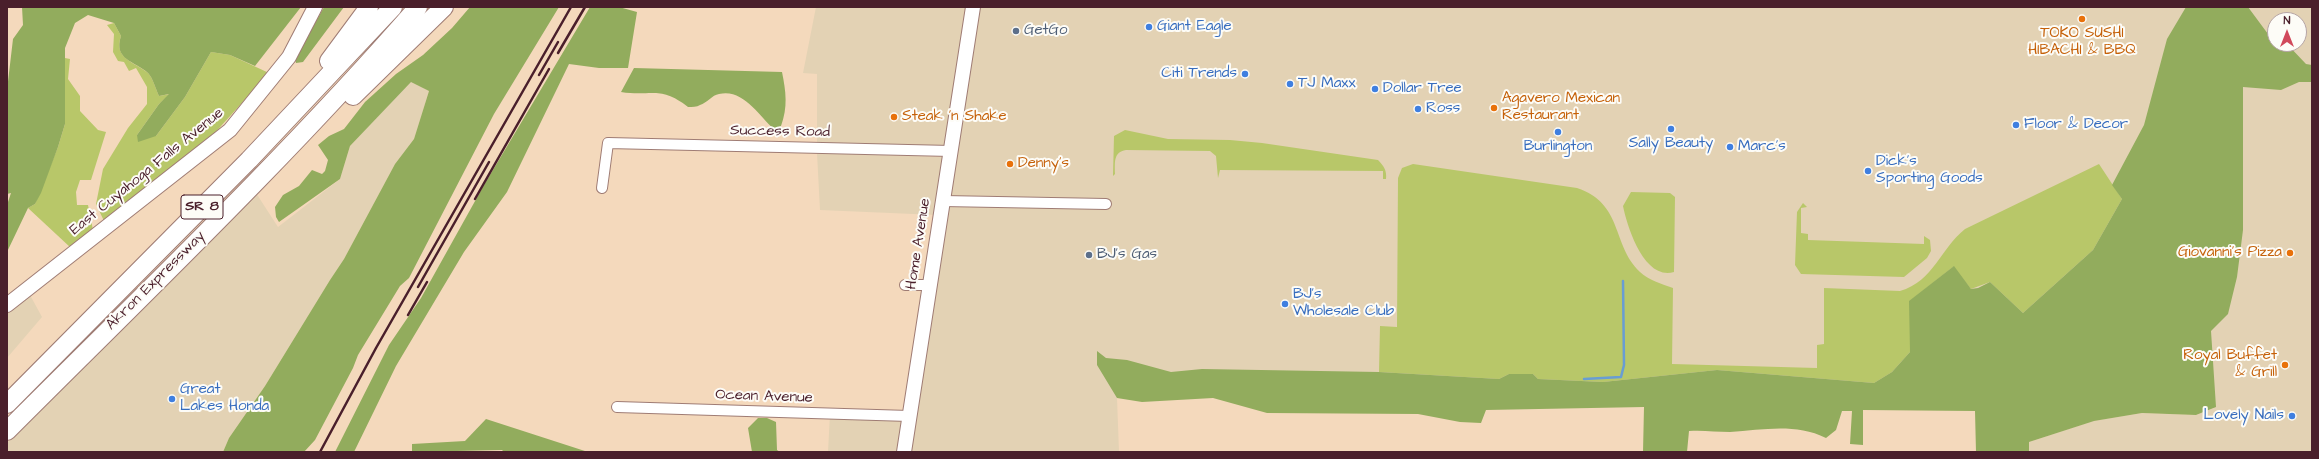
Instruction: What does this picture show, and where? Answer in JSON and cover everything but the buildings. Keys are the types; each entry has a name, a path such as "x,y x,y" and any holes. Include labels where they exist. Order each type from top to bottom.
{"highway":[{"path":"249,160 341,45 369,7"},
{"name":"Akron Expressway","path":"7,404 249,160 393,7"},
{"name":"Akron Expressway","path":"7,431 266,171 363,70 418,7"},
{"path":"266,171 374,78 444,7"}],"street":[{"name":"East Cuyahoga Falls Avenue","path":"7,305 230,130 288,57 315,7"},
{"name":"Home Avenue","path":"904,452 973,7"},
{"name":"Success Road","path":"602,188 608,143 951,151"},
{"path":"943,201 1106,204"},
{"path":"905,285 930,285"},
{"name":"Ocean Avenue","path":"617,406 909,416"}],"shaded area":[{"path":"816,7 2312,7 2312,452 2029,452 2029,442 2093,421 2142,413 2196,415 2214,408 1117,398 1119,452 828,452 830,414 909,416 951,151 817,148 817,74 803,73"},
{"path":"411,81 429,91 414,139 395,164 344,259 265,386 229,438 223,452 7,452 7,443 136,308 256,193 278,227 340,179 350,146"},
{"path":"817,153 947,157 937,215 820,210"},
{"path":"30,295 42,317 7,358 7,311"}],"green space":[{"path":"22,7 301,7 255,66 230,55 211,52 185,97 156,136 138,142 137,135 159,104 169,94 159,96 150,75 123,55 119,44 121,36 114,23 88,15 75,23 65,48 65,124 41,193 35,204 28,208 7,252 7,205 11,193 7,194 7,90 13,39 23,25"},
{"path":"324,7 344,7 303,62 296,63 295,59"},
{"path":"470,7 559,7 494,114 409,278 400,286 358,355 353,368 315,440 304,452 223,452 229,438 265,386 344,259 395,164 414,139 429,91 411,82 350,146 340,179 279,222 276,217 275,207 283,195 299,186 312,170 322,174 325,171 328,160 318,145 329,136 344,129 365,102 396,74 423,55 452,28"},
{"path":"590,7 619,7 637,12 628,68 599,68 569,64 507,192 464,252 396,366 354,452 335,452 389,345 421,298 484,185"},
{"path":"2186,7 2248,7 2267,33 2267,52 2295,52 2306,64 2312,65 2312,82 2299,82 2281,90 2243,87 2243,230 2237,277 2228,314 2211,331 2216,407 2196,415 2142,413 2094,421 2029,442 2029,452 1976,452 1975,411 1863,410 1863,445 1850,444 1852,411 1842,411 1836,430 1826,438 1803,430 1791,429 1730,432 1689,431 1687,452 1643,452 1644,407 1486,410 1481,423 1460,422 1418,414 1267,413 1213,398 1142,402 1117,398 1097,365 1097,351 1106,358 1127,360 1171,372 1202,369 1379,372 1499,379 1509,374 1533,374 1538,379 1603,382 1717,370 1874,383 1892,372 1910,352 1909,301 1954,266 1971,289 1978,288 1990,282 2023,313 2093,250 2122,199 2112,185 2144,125 2167,39"},
{"path":"114,23 121,36 119,44 123,55 150,75 159,96 170,94 159,104 137,135 156,136 185,97 211,52 230,55 269,73 212,136 104,221 96,204 103,169 128,128 147,104 147,87 136,68 129,71 124,62 118,61 113,52 114,34 107,25"},
{"path":"65,58 70,59 68,79 80,96 80,111 98,130 106,132 91,180 80,180 76,192 77,205 88,205 93,230 71,248 28,208 35,204 58,147 65,124"},
{"path":"634,68 782,72 786,99 785,112 781,126 774,129 750,104 736,95 728,93 716,95 699,106 688,107 670,96 662,94 621,92"},
{"path":"1125,130 1168,139 1230,140 1262,143 1378,160 1385,169 1386,179 1383,179 1383,171 1220,170 1218,178 1216,156 1210,151 1126,150 1119,153 1117,156 1115,162 1115,174 1113,176 1114,136"},
{"path":"1413,164 1577,188 1592,195 1603,204 1610,214 1631,261 1640,272 1651,280 1673,288 1672,364 1817,368 1817,345 1824,344 1824,288 1900,291 1912,286 1929,272 1956,237 1965,229 2099,164 2122,199 2093,250 2023,313 1990,282 1971,289 1953,267 1910,301 1910,352 1892,372 1874,383 1717,370 1603,382 1538,379 1533,374 1509,374 1499,379 1379,372 1380,326 1397,327 1398,178 1402,168"},
{"path":"1631,192 1670,193 1675,197 1674,272 1663,273 1654,268 1639,250 1628,226 1623,206"},
{"path":"1803,203 1807,207 1801,208 1801,233 1808,234 1808,240 1924,244 1924,236 1930,240 1931,251 1927,258 1904,277 1801,274 1795,265 1797,212"},
{"path":"758,418 767,418 776,422 777,450 780,452 752,452 748,428"},
{"path":"486,419 588,452 504,452 502,450 412,452 412,444 465,441"}],"waterway":[{"path":"1584,379 1621,377 1624,365 1623,281"}],"railway":[{"path":"320,452 376,348 571,7"},
{"path":"558,53 585,7"},
{"path":"539,75 558,42"},
{"path":"475,199 549,69"},
{"path":"418,287 489,162"},
{"path":"408,315 427,282"}],"place":[{"name":"TOKO SUSHI HIBACHI & BBQ","path":"2082,19"},
{"name":"Giant Eagle","path":"1149,27"},
{"name":"GetGo","path":"1016,31"},
{"name":"Citi Trends","path":"1245,74"},
{"name":"TJ Maxx","path":"1290,84"},
{"name":"Dollar Tree","path":"1375,89"},
{"name":"Agavero Mexican Restaurant","path":"1494,108"},
{"name":"Ross","path":"1418,109"},
{"name":"Steak 'n Shake","path":"894,117"},
{"name":"Floor & Decor","path":"2016,125"},
{"name":"Sally Beauty","path":"1671,129"},
{"name":"Burlington","path":"1558,132"},
{"name":"Marc's","path":"1730,147"},
{"name":"Denny's","path":"1010,164"},
{"name":"Dick's Sporting Goods","path":"1868,171"},
{"name":"Giovanni's Pizza","path":"2290,253"},
{"name":"BJ’s Gas","path":"1089,255"},
{"name":"BJ's Wholesale Club","path":"1285,304"},
{"name":"Royal Buffet & Grill","path":"2285,365"},
{"name":"Great Lakes Honda","path":"172,399"},
{"name":"Lovely Nails","path":"2292,416"}]}
